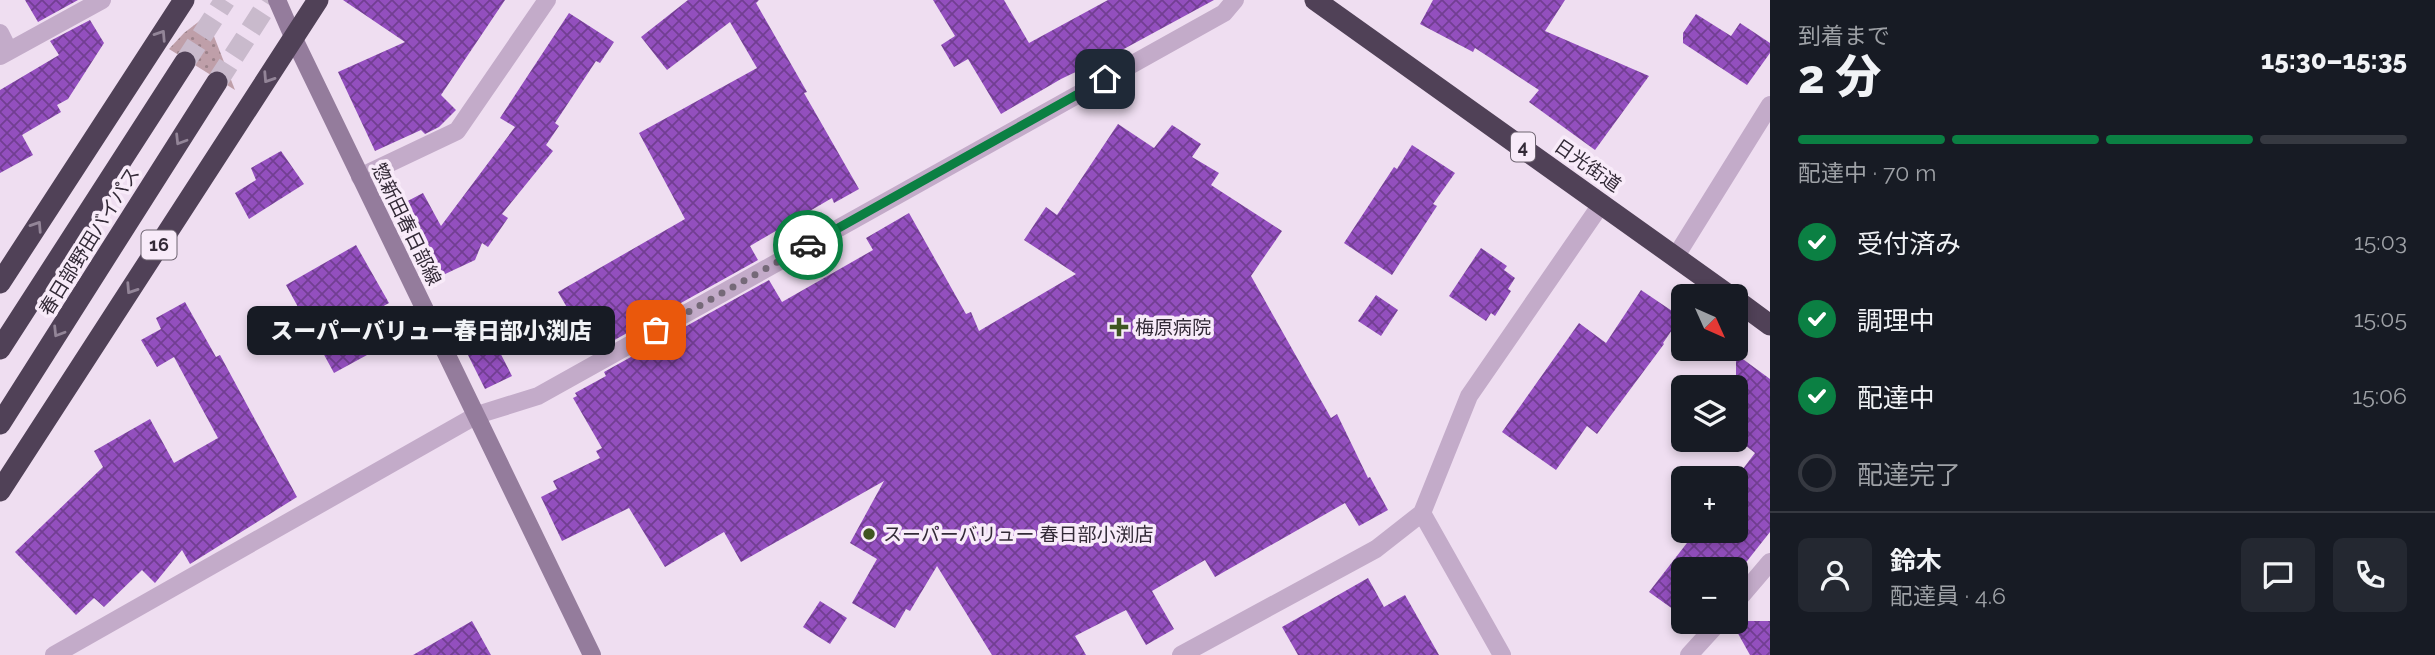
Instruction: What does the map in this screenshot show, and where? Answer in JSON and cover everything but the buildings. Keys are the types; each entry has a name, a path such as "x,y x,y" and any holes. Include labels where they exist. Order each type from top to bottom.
{"highway":[{"path":"0,283 184,0"},
{"name":"16","path":"0,491 318,0"},
{"name":"日光街道","path":"1315,0 1714,284"},
{"name":"春日部野田バイパス","path":"0,349 185,62"},
{"name":"春日部野田バイパス","path":"0,424 217,82"},
{"path":"1748,309 1770,326"}],"main road":[{"name":"惣新田春日部線","path":"277,0 293,39 592,655"}],"street":[{"path":"0,33 5,53 102,0"},
{"path":"360,177 457,131 547,0"},
{"path":"54,655 477,415 538,396 1224,13 1235,0"},
{"path":"1676,256 1770,105"},
{"path":"1181,655 1376,549 1422,513 1469,396 1602,203"},
{"path":"1422,513 1502,655"},
{"path":"1748,588 1770,562"},
{"path":"1689,655 1708,634"}],"shaded area":[{"path":"206,16 235,90 169,49"}],"tunnel":[{"path":"185,62 225,0"},
{"path":"217,82 270,0"}],"way so far":[{"path":"656,330 808,245"}],"place":[{"name":"梅原病院","path":"1119,327"},
{"name":"スーパーバリュー春日部小渕店","path":"656,330"},
{"name":"スーパーバリュー 春日部小渕店","path":"869,534"}],"route":[{"path":"808,245 1105,79"}]}
